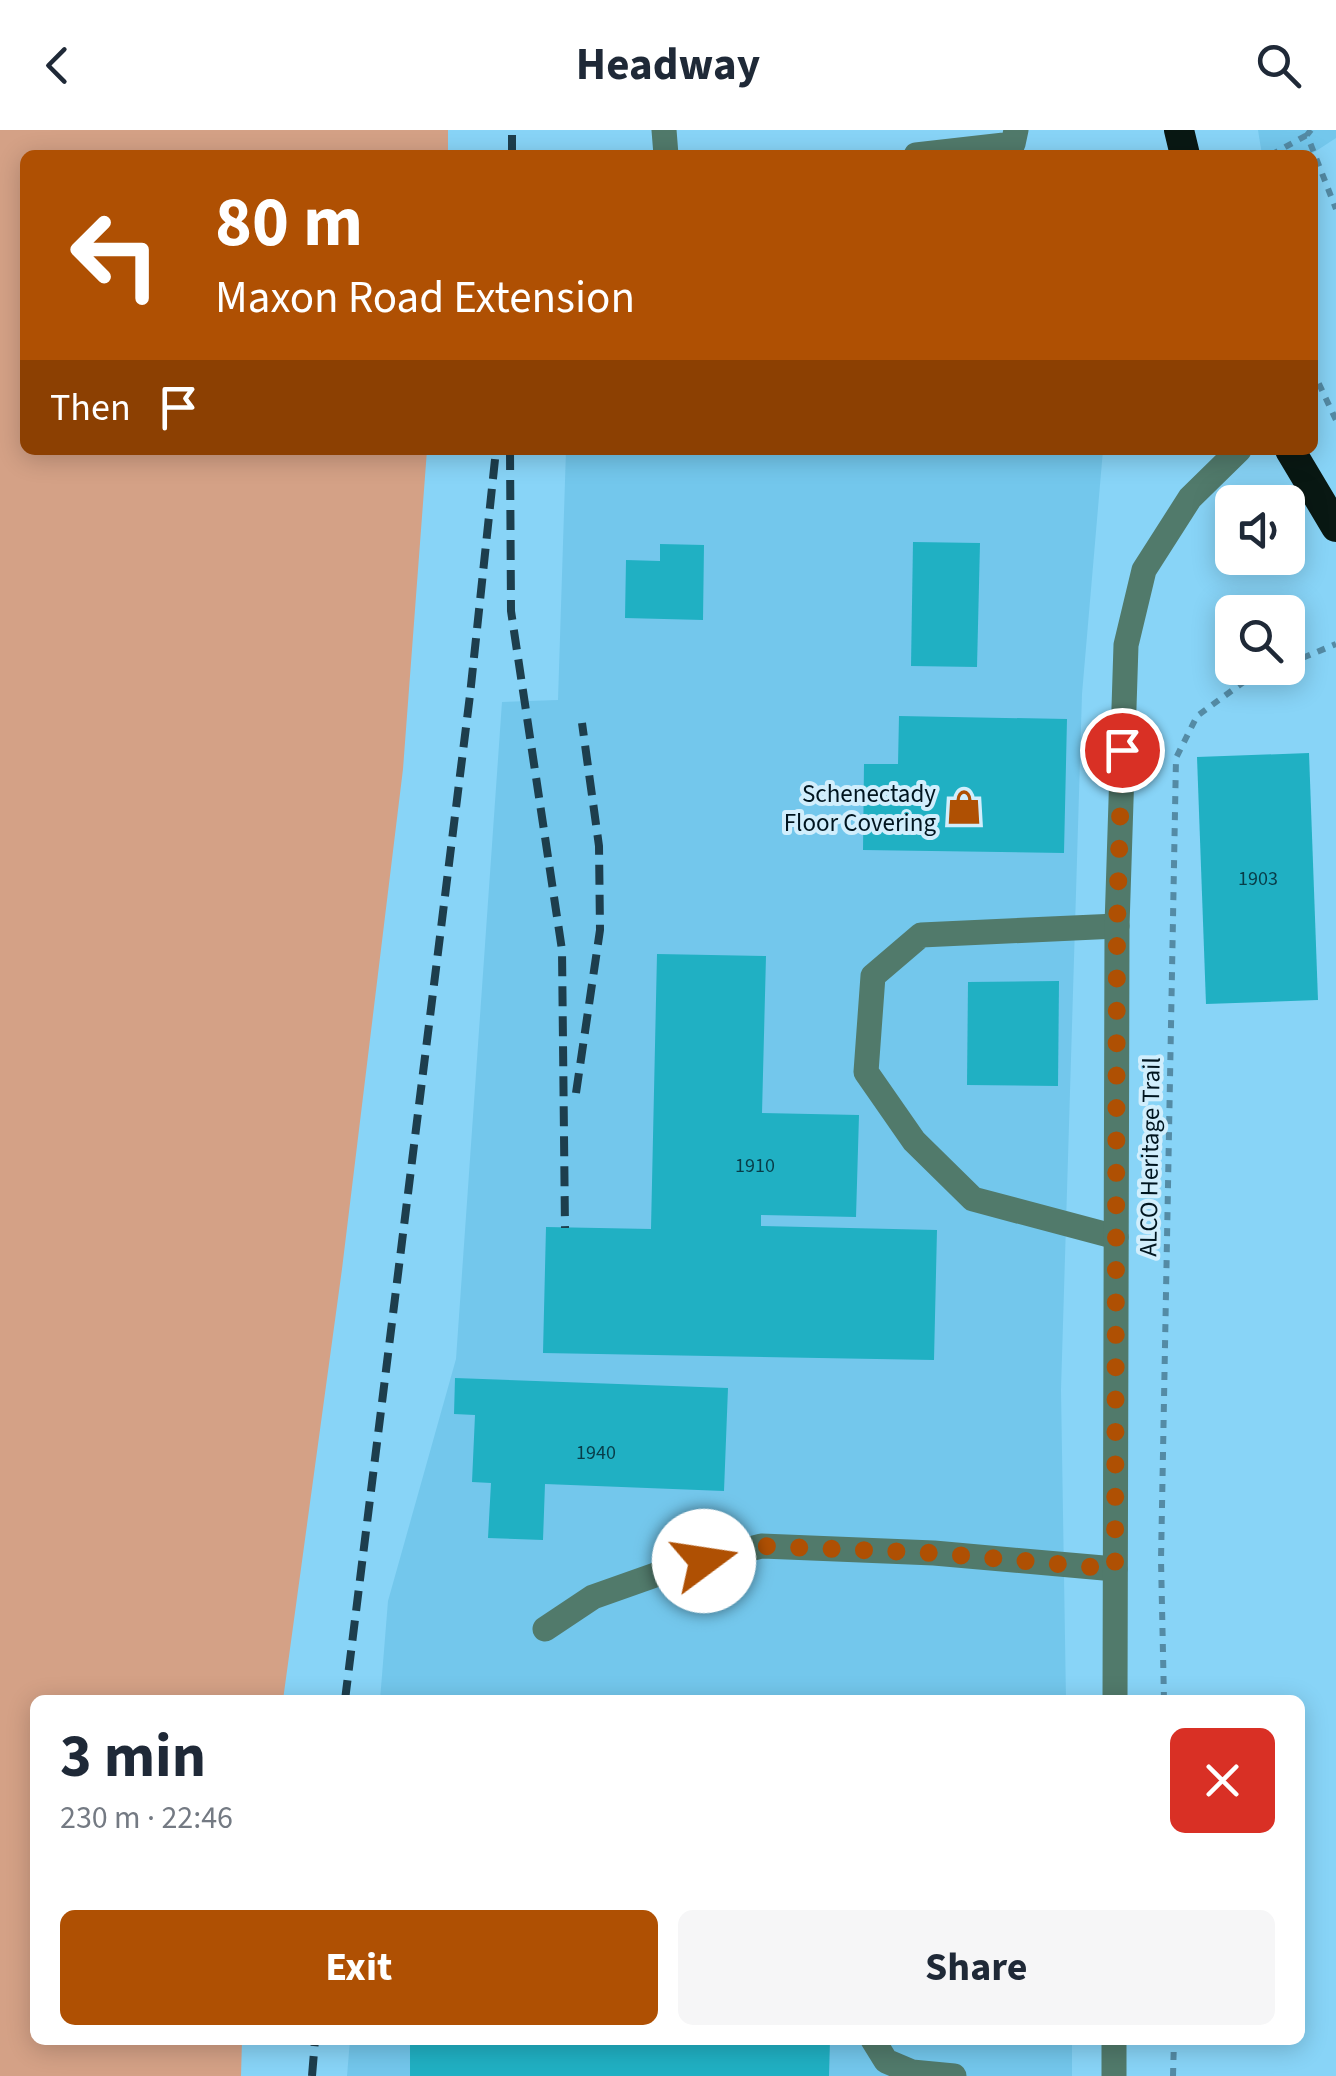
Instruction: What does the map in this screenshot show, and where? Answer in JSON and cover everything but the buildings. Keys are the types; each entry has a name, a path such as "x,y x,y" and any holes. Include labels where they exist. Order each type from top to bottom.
{"highway":[{"path":"1292,456 1336,527"}],"street":[{"path":"960,150 1013,144 1016,130"},
{"path":"1115,1695 1117,926 1126,645 1144,570 1190,498 1235,455"},
{"path":"1116,1237 973,1199 914,1142 866,1072 873,976 921,936 1117,926"},
{"path":"544,1629 594,1597 675,1568 761,1546 934,1553 1115,1569"},
{"path":"876,2045 886,2061 912,2072 954,2076"},
{"path":"1114,2045 1114,2076"}],"path":[{"path":"1280,150 1309,132"},
{"path":"1318,158 1336,209"},
{"path":"1318,382 1336,420"},
{"path":"1305,657 1336,644"},
{"name":"ALCO Heritage Trail","path":"1164,1695 1160,1560 1176,758 1196,716 1239,685"},
{"path":"1173,2076 1174,2045"}],"shaded area":[{"path":"0,130 448,130 448,150 20,150 20,455 427,455 403,769 342,1269 284,1695 30,1695 30,2045 242,2045 241,2076 0,2076"},
{"path":"1258,130 1336,130 1336,138 1318,150 1261,150"},
{"path":"566,455 1103,455 1082,694 1061,1390 1066,1695 380,1695 388,1601 456,1359 502,702 558,700"},
{"path":"350,2045 1072,2045 1072,2076 347,2076"}],"railway":[{"path":"512,130 512,150"},
{"path":"346,1695 470,695 495,455"},
{"path":"510,455 511,611 562,950 565,1228"},
{"path":"576,1093 600,930 599,846 582,723"},
{"path":"312,2076 315,2045"}],"place":[{"name":"Schenectady Floor Covering","path":"964,807"}],"route":[{"path":"704,1561 761,1546 934,1553 1115,1569 1117,926 1122,750"}]}
